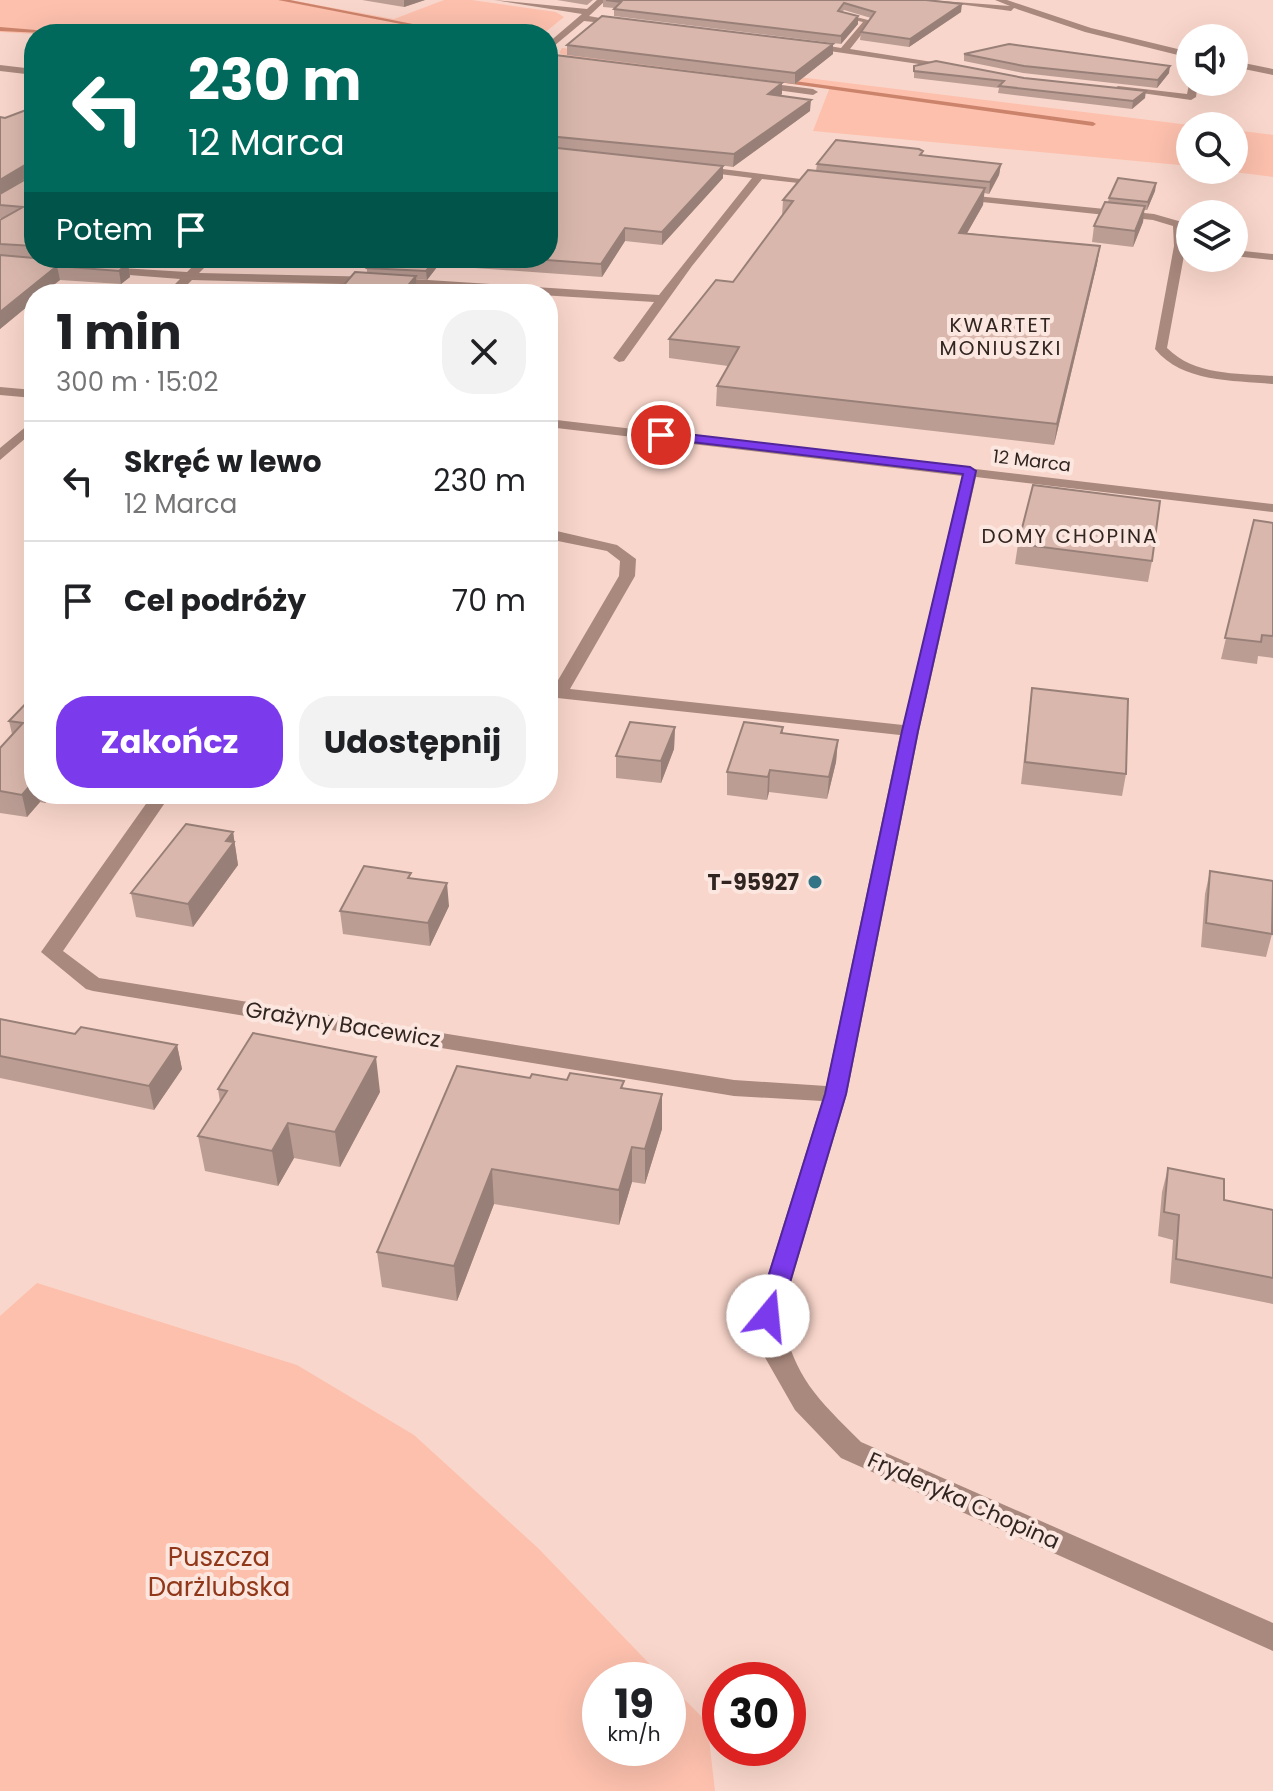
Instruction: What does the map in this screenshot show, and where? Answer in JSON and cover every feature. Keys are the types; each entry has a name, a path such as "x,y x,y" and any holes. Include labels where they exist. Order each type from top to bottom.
{"street":[{"path":"498,0 629,24"},
{"path":"558,39 602,0"},
{"path":"932,0 1015,6 1035,1"},
{"path":"949,2 1000,0 1114,37 1176,52"},
{"path":"843,15 864,18 868,25 844,50"},
{"path":"798,44 979,70"},
{"path":"1248,67 1273,72"},
{"path":"0,68 24,71"},
{"path":"751,84 813,92"},
{"path":"1099,87 1176,95"},
{"path":"684,168 838,184"},
{"path":"619,358 759,176"},
{"path":"948,196 1154,217 1176,223"},
{"path":"1248,254 1273,257"},
{"path":"181,284 197,268"},
{"path":"95,269 189,276 428,284"},
{"path":"1179,272 1161,349 1171,363 1273,380"},
{"path":"558,292 663,299"},
{"path":"0,384 24,385"},
{"path":"0,391 24,393"},
{"name":"12 Marca","path":"558,424 1273,508"},
{"path":"0,456 24,433"},
{"name":"Fryderyka Chopina","path":"970,471 910,731 836,1094 768,1316 776,1354 804,1402 851,1450 1273,1637"},
{"path":"558,536 612,548 628,559 627,576 558,687"},
{"path":"558,693 910,731"},
{"name":"Grażyny Bacewicz","path":"155,804 51,952 93,984 734,1088 836,1094"}],"green space":[{"path":"0,0 290,0 394,19 444,0 472,0 556,12 564,17 555,24 24,24 24,33 0,32"},
{"path":"562,48 1176,123 1176,165 813,131 830,87 788,81 772,83 572,58 559,53"},
{"path":"1248,132 1273,135 1273,177 1248,174"},
{"name":"Puszcza Darżlubska","path":"37,1283 297,1365 414,1435 538,1548 648,1662 582,1662 582,1766 686,1766 686,1701 702,1717 702,1766 712,1766 715,1791 0,1791 0,1316"}],"building":[{"path":"606,0 926,0 962,4 910,39 861,32 875,12 844,3 838,11 858,16 841,36 614,9 621,2"},
{"path":"602,16 833,44 795,73 567,45"},
{"path":"1009,44 1170,66 1158,80 1024,66 964,54"},
{"path":"558,55 782,83 768,94 811,100 734,154 558,137"},
{"path":"936,61 1024,78 1146,91 1133,101 999,86 1004,81 914,71 914,66"},
{"path":"24,111 24,166 0,180 0,117"},
{"path":"836,140 919,149 923,151 920,155 1001,164 990,182 817,164"},
{"path":"558,148 723,166 662,232 625,228 601,264 558,261"},
{"path":"808,170 985,188 959,233 1100,246 1057,424 717,386 739,347 669,339 716,280 733,282 793,201 783,200"},
{"path":"1118,178 1156,183 1148,202 1109,198"},
{"path":"24,180 24,245 0,244 0,220 23,207 0,205 0,194"},
{"path":"1105,202 1145,206 1135,231 1094,226"},
{"path":"0,255 24,257 24,268 55,268 35,284 24,284 24,293 0,312"},
{"path":"82,268 122,268 119,271"},
{"path":"367,268 429,268 426,271"},
{"path":"355,272 416,276 409,284 345,284"},
{"path":"1033,485 1160,501 1152,561 1018,544"},
{"path":"1254,520 1273,523 1273,636 1262,635 1261,642 1225,638"},
{"path":"1032,688 1128,699 1126,774 1025,762"},
{"path":"24,705 22,795 0,791 0,748 23,723 9,721"},
{"path":"630,722 675,727 661,761 616,756"},
{"path":"744,722 783,727 781,733 838,740 829,777 770,770 768,777 727,772"},
{"path":"186,824 233,832 226,841 234,842 188,904 131,893"},
{"path":"364,866 411,873 408,878 447,883 428,923 340,911"},
{"path":"1210,871 1273,881 1272,934 1206,923"},
{"path":"0,1019 75,1034 81,1027 177,1045 149,1086 0,1056"},
{"path":"253,1033 376,1057 335,1132 288,1123 272,1151 198,1136 227,1091 218,1089"},
{"path":"457,1066 530,1078 532,1074 567,1080 570,1073 624,1081 621,1088 662,1094 645,1149 632,1147 619,1190 492,1169 454,1266 377,1252"},
{"path":"1168,1168 1224,1179 1224,1200 1273,1210 1273,1278 1176,1259 1179,1215 1164,1212"}],"waterway":[{"path":"281,0 408,24"},
{"path":"0,29 24,31"},
{"path":"780,81 1093,124"}],"place":[{"name":"T-95927","path":"815,882"}],"district":[{"name":"KWARTET MONIUSZKI","path":"1001,336"},
{"name":"DOMY CHOPINA","path":"1070,536"}],"route":[{"path":"661,435 970,471 910,731 836,1094 768,1316"}]}
